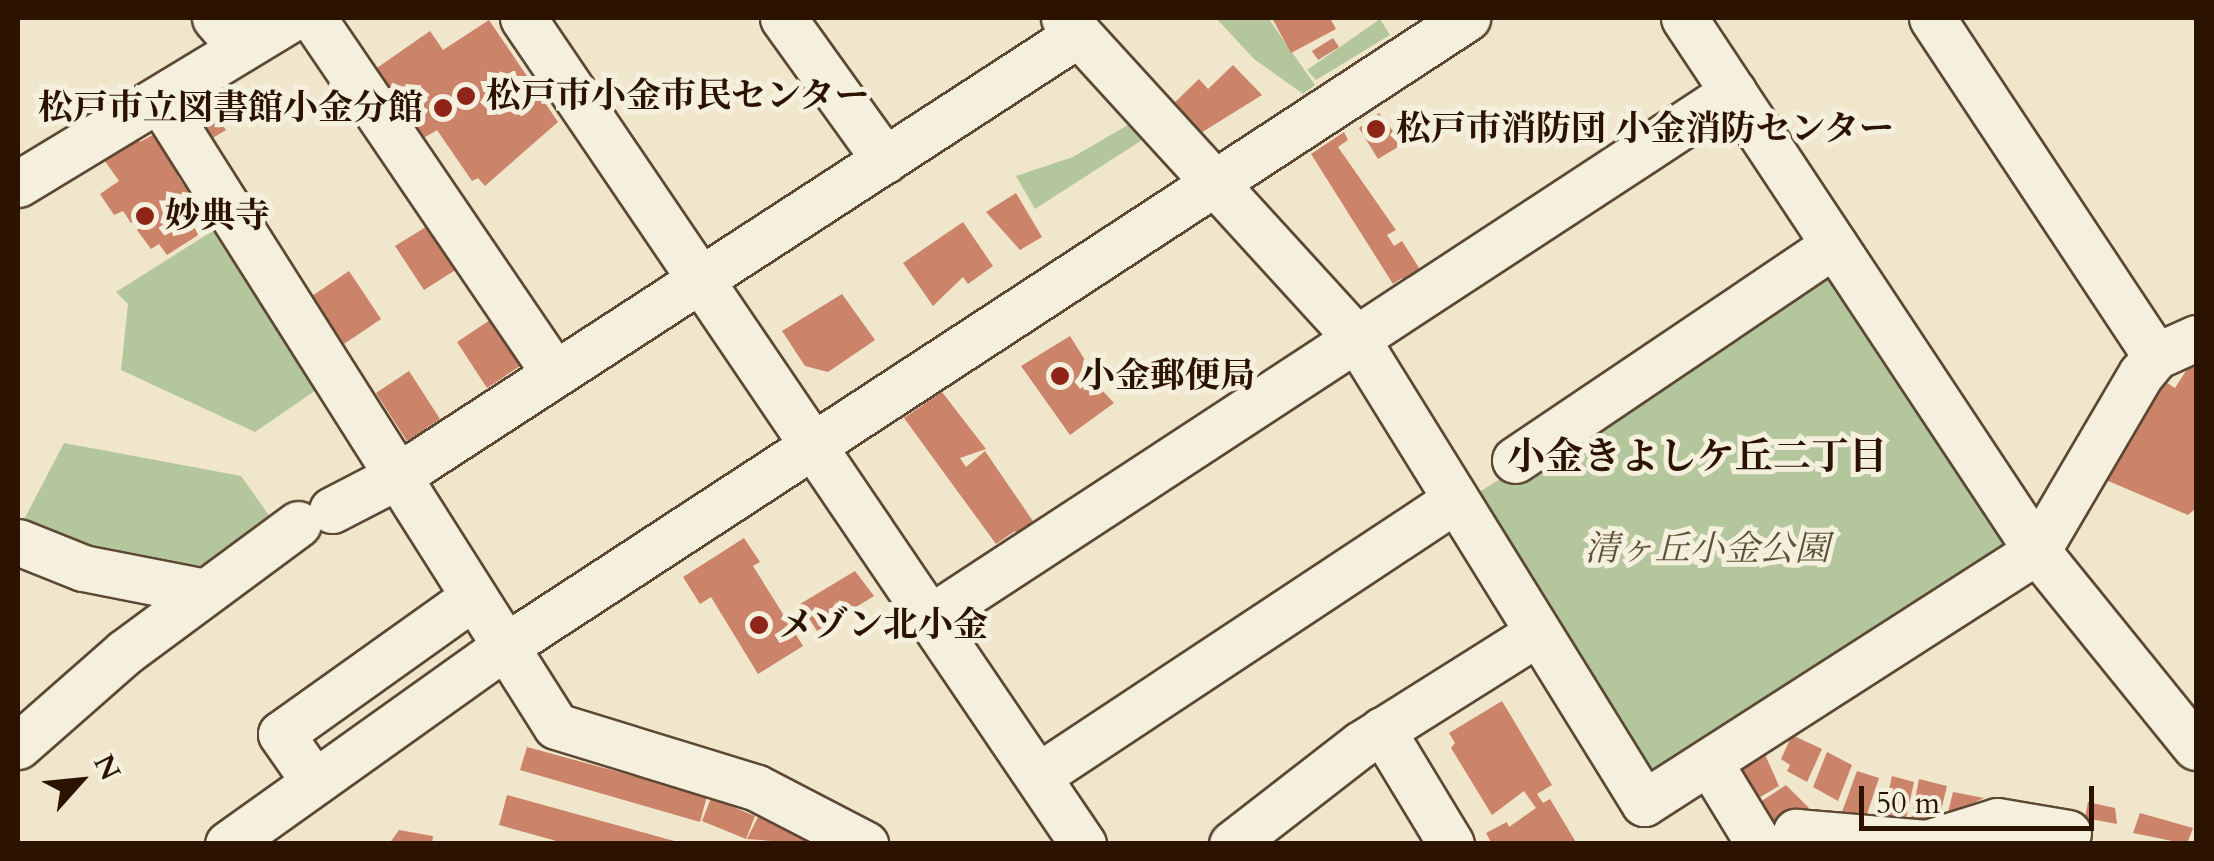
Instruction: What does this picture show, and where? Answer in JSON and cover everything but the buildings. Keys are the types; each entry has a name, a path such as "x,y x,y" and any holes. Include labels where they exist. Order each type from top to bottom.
{"street":[{"path":"21,177 159,99 228,33 292,18"},
{"path":"313,18 554,372"},
{"path":"523,18 1083,844"},
{"path":"783,18 884,160"},
{"path":"246,838 313,780 432,695 1467,18"},
{"path":"1684,18 2037,552 2196,747"},
{"path":"1932,18 2156,356"},
{"path":"18,746 205,592 315,517 398,476 884,160 1069,27 1356,338 1644,802 2037,552 2156,356 2196,338"},
{"path":"931,617 1733,92"},
{"path":"159,99 502,648 556,726 757,788 865,844"},
{"path":"1515,460 1834,245"},
{"path":"1038,776 1455,500"},
{"path":"18,542 83,568 205,592"},
{"path":"313,780 281,734 473,597"},
{"path":"1232,844 1382,730 1537,633"},
{"path":"402,646 432,695"},
{"path":"1382,730 1451,844"},
{"path":"1709,762 1759,844"},
{"path":"1792,844 1796,832 1926,844 1997,821 2068,834"}],"green space":[{"path":"1216,18 1268,18 1315,85 1303,94 1254,59"},
{"path":"1380,19 1390,35 1316,80 1307,70"},
{"path":"1138,119 1153,133 1035,209 1016,176 1073,157"},
{"path":"219,227 319,388 255,432 121,370 128,304 116,292"},
{"name":"清ヶ丘小金公園","path":"1836,271 2013,538 2007,557 1651,791 1471,497"},
{"path":"64,443 241,476 273,521 220,558 188,570 18,531"}],"place":[{"name":"松戸市小金市民センター","path":"466,96"},
{"name":"松戸市立図書館小金分館","path":"443,108"},
{"name":"松戸市消防団 小金消防センター","path":"1376,129"},
{"name":"妙典寺","path":"145,216"},
{"name":"小金郵便局","path":"1060,376"},
{"name":"メゾン北小金","path":"759,625"}],"district":[{"name":"小金きよしケ丘二丁目","path":"1697,458"}]}
